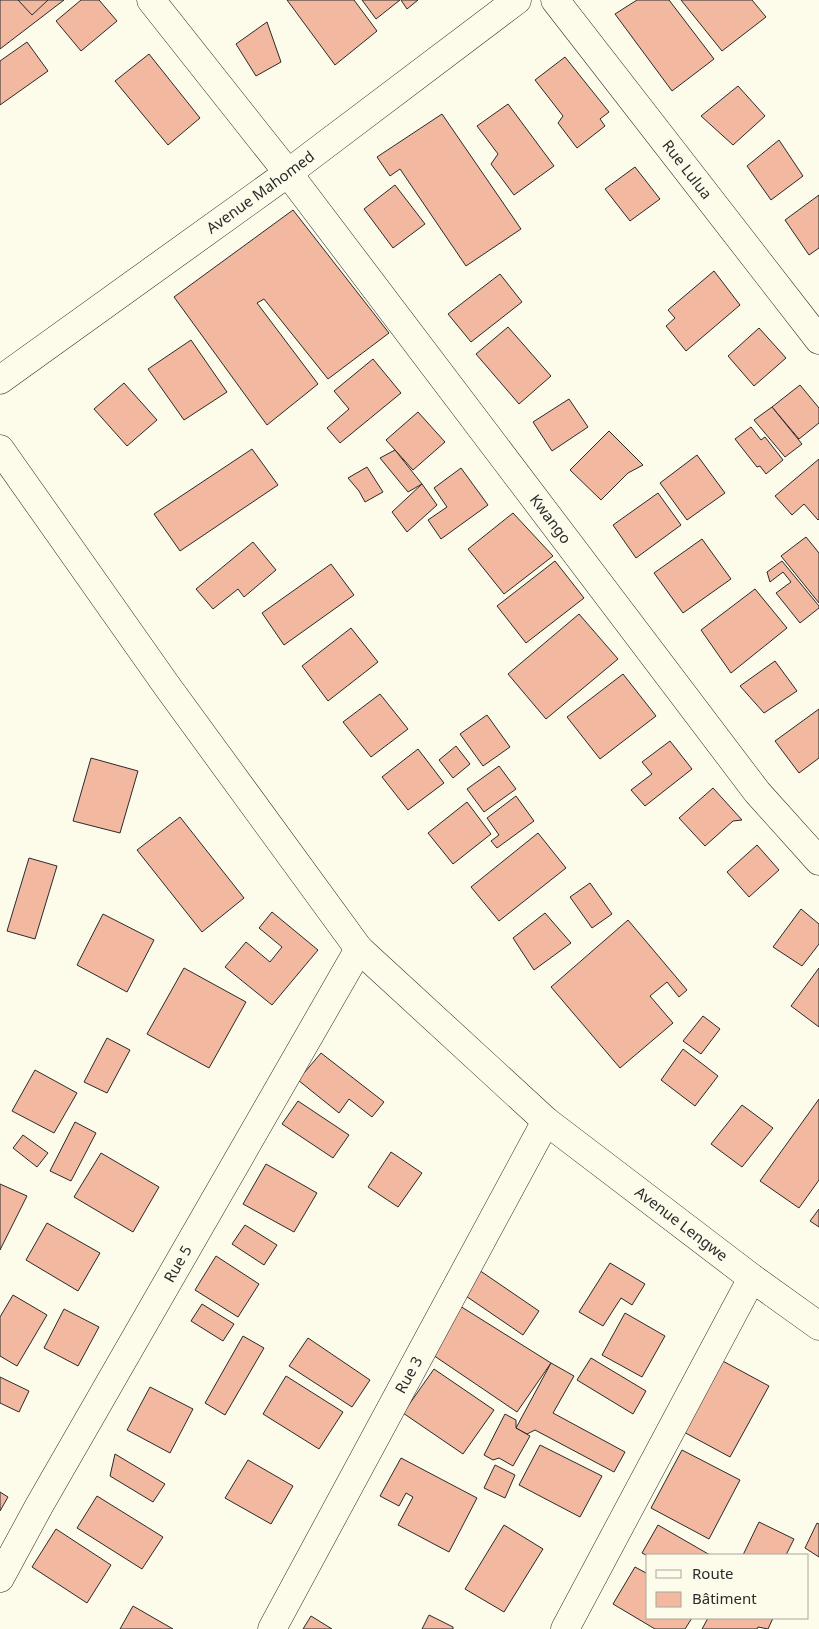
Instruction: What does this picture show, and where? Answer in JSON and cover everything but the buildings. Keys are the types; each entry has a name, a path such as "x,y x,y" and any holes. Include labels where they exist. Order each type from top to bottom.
{"street":[{"name":"Kwango","path":"151,0 288,173 757,792 819,861"},
{"name":"Avenue Mahomed","path":"0,380 288,173 517,0"},
{"name":"Rue Lulua","path":"555,0 819,340"},
{"name":"Avenue Lengwe","path":"0,449 359,950 546,1121 752,1278 819,1326"},
{"name":"Rue 5","path":"0,1578 54,1480 359,950"},
{"name":"Rue 3","path":"272,1629 546,1121"},
{"path":"565,1629 752,1278"}]}
